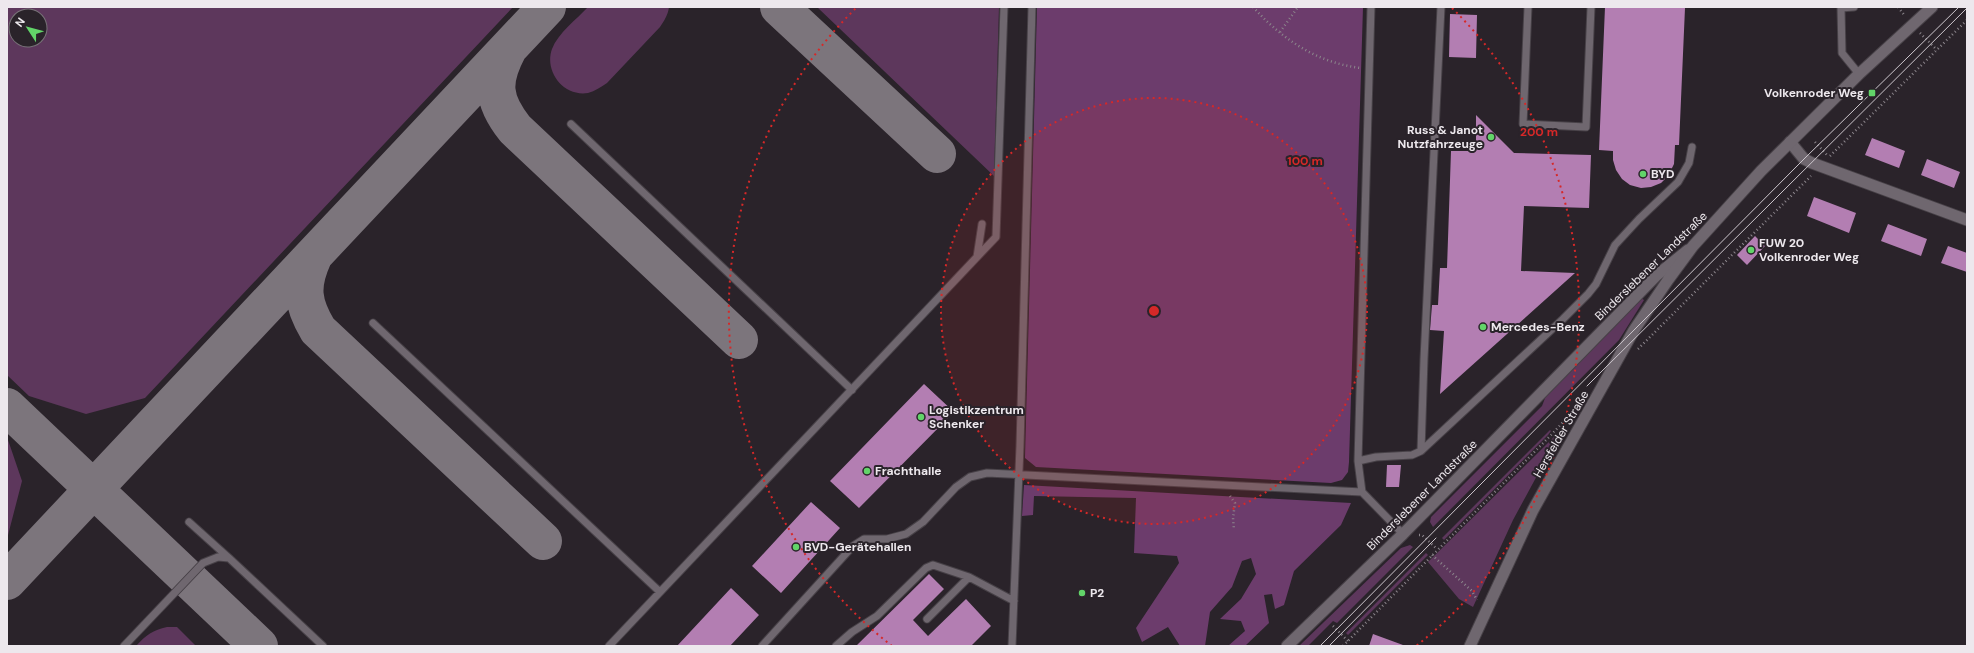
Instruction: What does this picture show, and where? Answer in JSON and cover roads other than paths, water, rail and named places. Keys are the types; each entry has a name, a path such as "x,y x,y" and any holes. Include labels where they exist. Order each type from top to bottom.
{"main road":[{"name":"Binderslebener Landstraße","path":"1287,646 1403,534 1657,275 1693,246 1761,171 1790,142 1859,74 1932,7"},
{"path":"1790,142 1804,159 1967,220"},
{"name":"Hersfelder Straße","path":"1470,646 1516,542 1551,477 1634,330 1693,246"}],"lane":[{"path":"609,646 996,237 1004,7"},
{"path":"1012,646 1019,476 1032,7"},
{"path":"1371,7 1358,461 1362,492 1403,534"},
{"path":"1421,451 1441,7"},
{"path":"1528,7 1522,124 1586,127 1591,7"},
{"path":"1854,7 1841,7 1842,53 1859,74"},
{"path":"571,124 852,390"},
{"path":"1358,461 1376,456 1412,455 1421,451 1563,320 1596,284 1615,245 1639,219 1678,182 1689,163 1692,147"},
{"path":"977,257 982,224"},
{"path":"373,323 660,592"},
{"path":"762,646 853,546 864,539 887,539 906,534 923,522 956,487 970,477 987,473 1019,476 1362,492"},
{"path":"189,522 323,646"},
{"path":"124,646 203,563 218,557 229,558"},
{"path":"836,646 852,632 877,616 926,568 933,565 969,577 1014,601"},
{"path":"927,618 969,577"}],"tram line":[{"path":"1320,646 1804,159 1959,7"},
{"path":"1587,386 1967,8"},
{"path":"1329,646 1436,538"}],"place":[{"name":"Volkenroder Weg","path":"1872,93"},
{"name":"Russ & Janot Nutzfahrzeuge","path":"1491,137"},
{"name":"BYD","path":"1643,174"},
{"name":"FUW 20 Volkenroder Weg","path":"1751,250"},
{"name":"Mercedes-Benz","path":"1483,327"},
{"name":"Logistikzentrum Schenker","path":"921,417"},
{"name":"Frachthalle","path":"867,471"},
{"name":"BVD-Gerätehallen","path":"796,547"},
{"name":"P2","path":"1082,593"}]}
